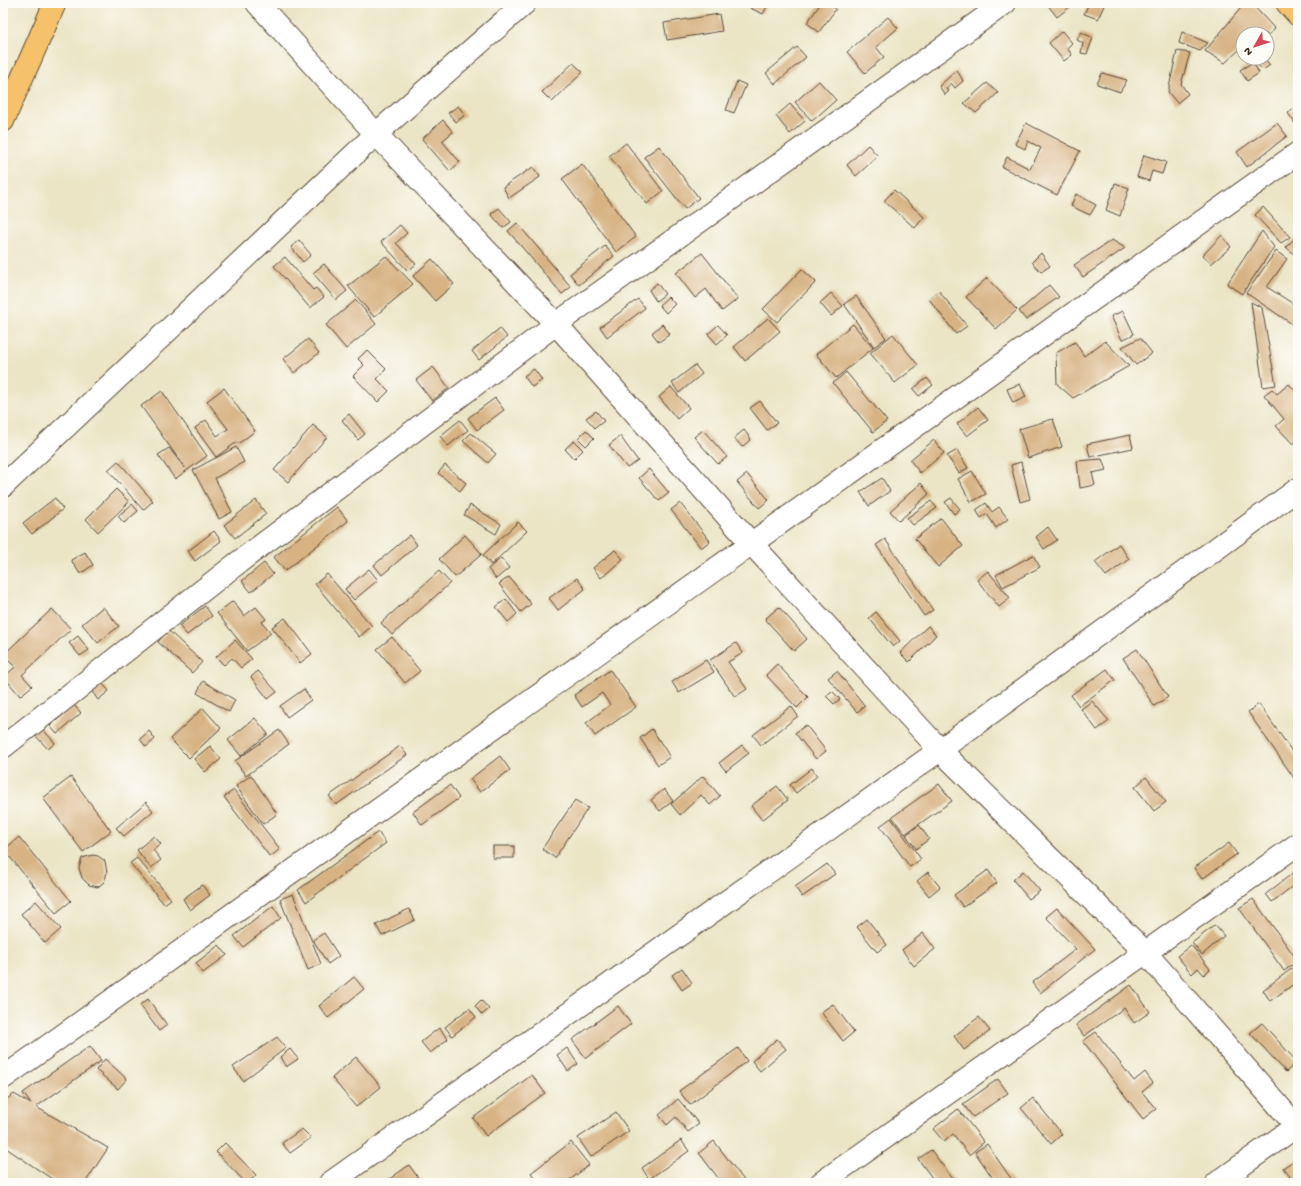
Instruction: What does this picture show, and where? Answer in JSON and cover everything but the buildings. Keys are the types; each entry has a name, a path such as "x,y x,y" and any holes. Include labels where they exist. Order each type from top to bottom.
{"main road":[{"path":"3,121 55,3"},
{"path":"1287,3 1298,15"}],"street":[{"path":"257,3 376,134 556,324 751,543 940,750 1145,952 1297,1127 1217,1183"},
{"path":"3,486 376,134 525,3"},
{"path":"3,747 235,565 556,324 1005,3"},
{"path":"3,1078 1298,153"},
{"path":"330,1183 940,750 1298,489"},
{"path":"821,1183 1298,844"}]}
